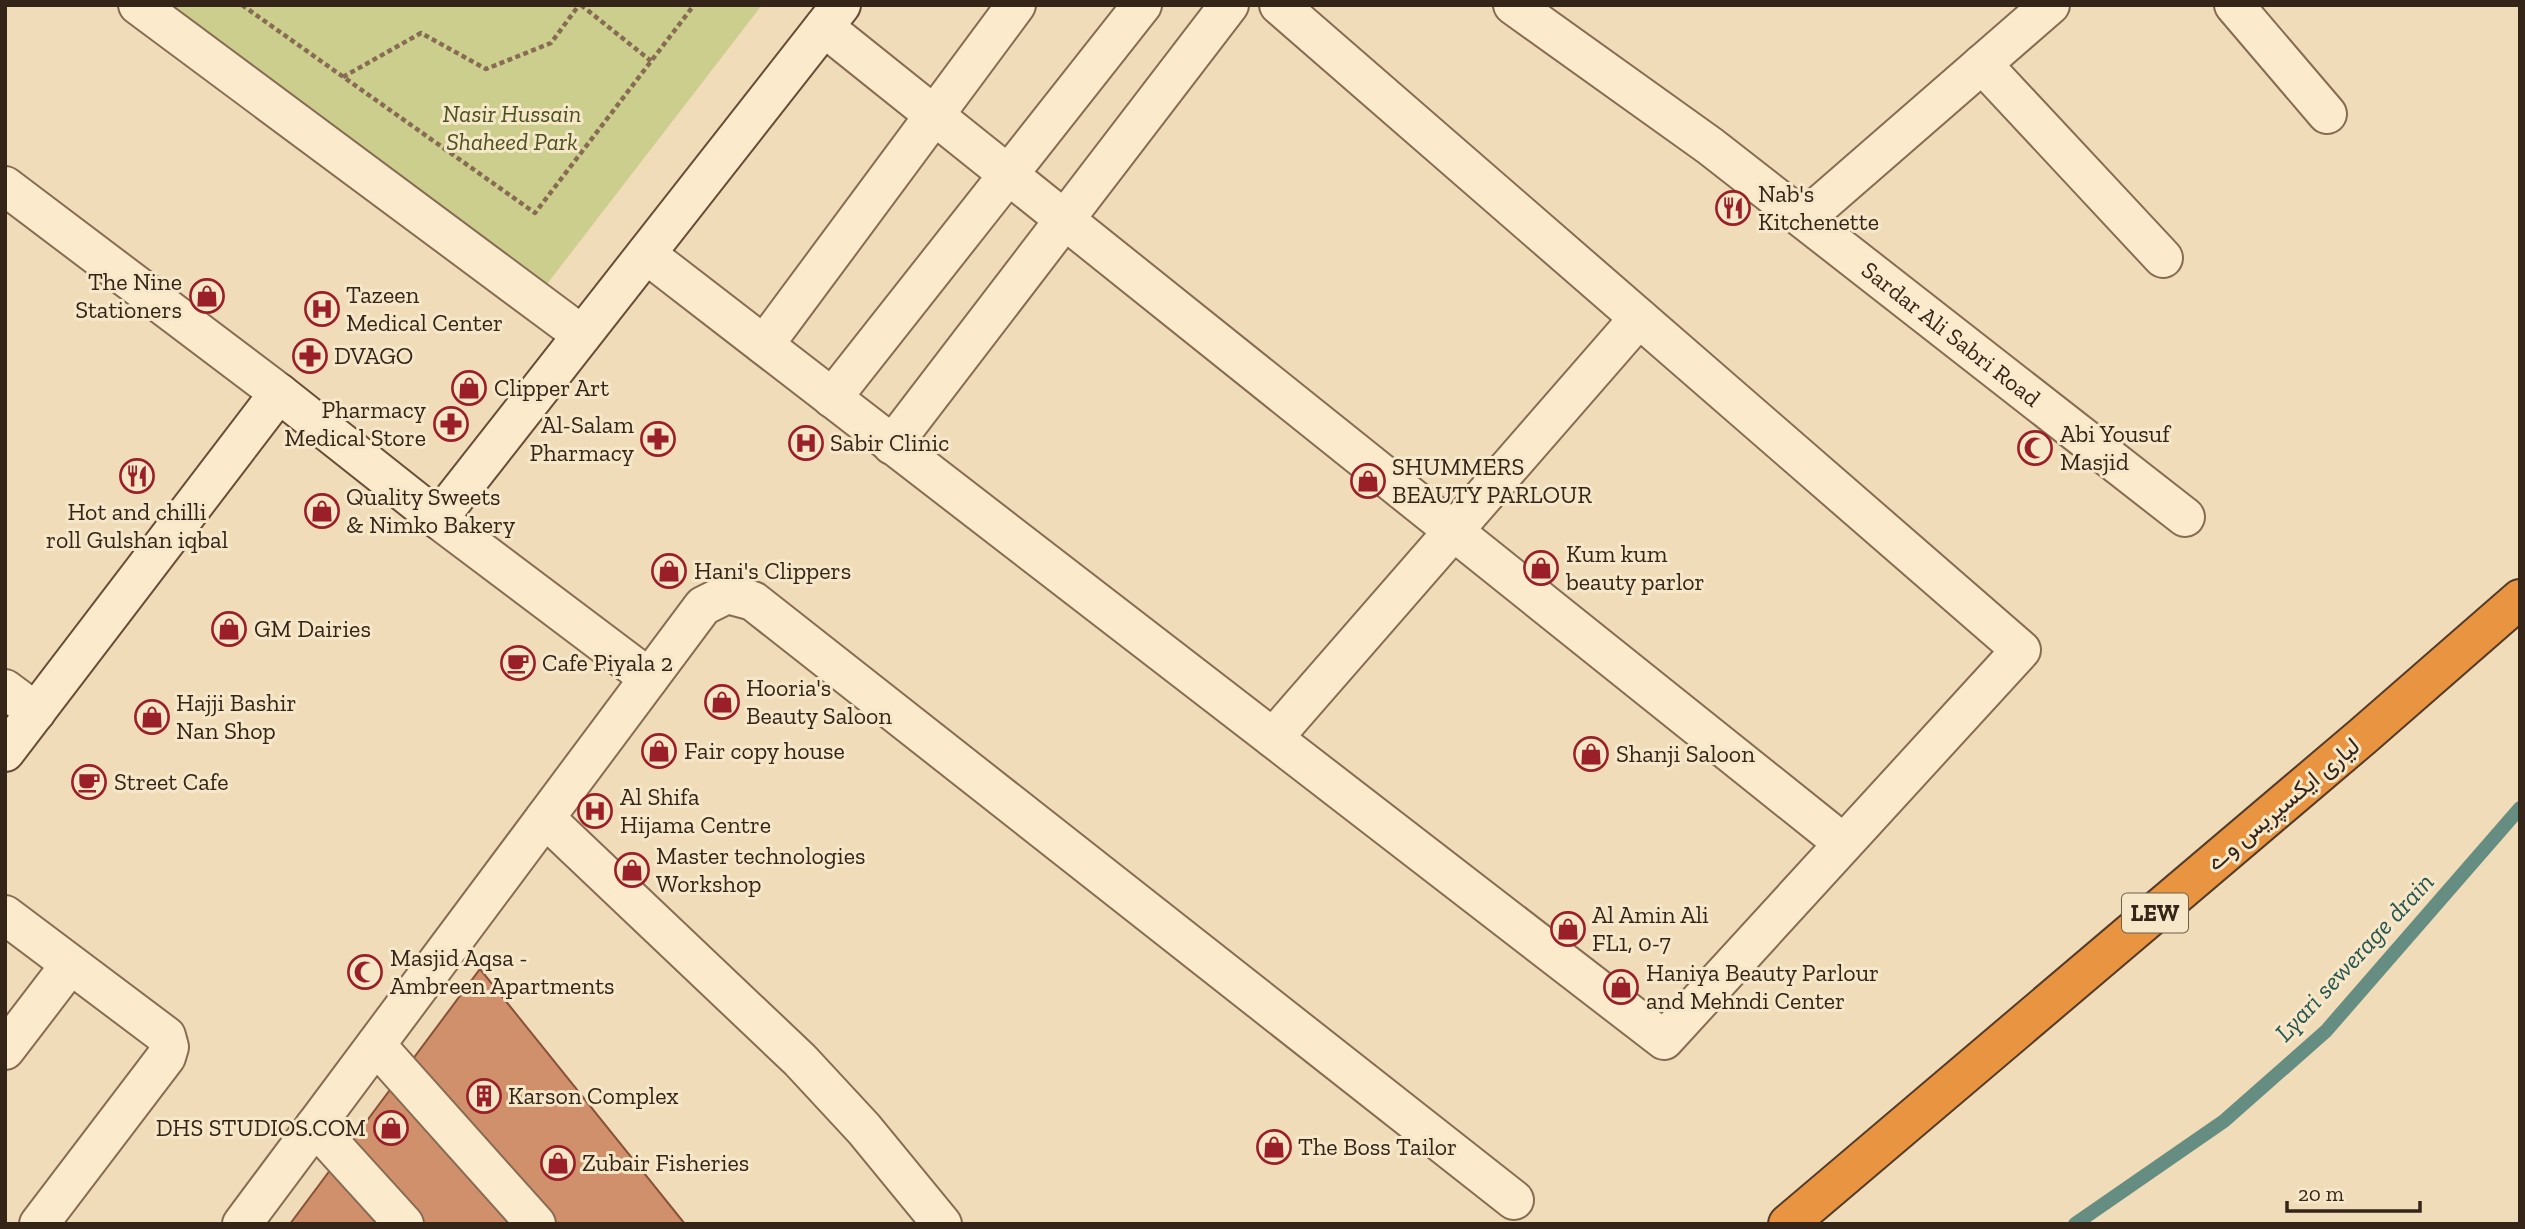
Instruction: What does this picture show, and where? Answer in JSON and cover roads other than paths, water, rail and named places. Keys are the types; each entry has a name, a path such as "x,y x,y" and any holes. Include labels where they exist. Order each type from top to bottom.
{"highway":[{"name":"لیاری ایکسپریس وے","path":"1788,1224 2333,762 2520,599"}],"street":[{"path":"138,5 582,335"},
{"path":"764,345 1016,5"},
{"path":"832,398 1142,5"},
{"path":"892,445 1230,5"},
{"path":"646,254 1664,1040 2021,650 1279,5"},
{"name":"Sardar Ali Sabri Road","path":"1513,5 1710,146 2185,517"},
{"path":"1804,219 2050,5"},
{"path":"2234,5 2327,114"},
{"path":"438,519 832,16 934,115 1843,843"},
{"path":"1982,64 2164,258"},
{"path":"5,186 649,678"},
{"path":"1273,738 1640,318"},
{"path":"5,752 279,393"},
{"path":"242,1224 703,606 727,594 753,601 1514,1200"},
{"path":"5,689 36,712"},
{"path":"545,818 800,1060 864,1129 942,1224"},
{"path":"5,915 166,1036 169,1047 166,1057 39,1224"},
{"path":"5,1050 70,965"},
{"path":"376,1045 536,1224"},
{"path":"315,1126 387,1217"}],"waterway":[{"name":"Lyari sewerage drain","path":"2075,1224 2224,1121 2326,1031 2520,808"}],"place":[{"name":"Nab's Kitchenette","path":"1733,208"},
{"name":"The Nine Stationers","path":"207,296"},
{"name":"Tazeen Medical Center","path":"322,309"},
{"name":"DVAGO","path":"310,356"},
{"name":"Clipper Art","path":"469,388"},
{"name":"Pharmacy Medical Store","path":"451,424"},
{"name":"Al-Salam Pharmacy","path":"658,439"},
{"name":"Sabir Clinic","path":"806,443"},
{"name":"Abi Yousuf Masjid","path":"2035,448"},
{"name":"Hot and chilli roll Gulshan iqbal","path":"137,476"},
{"name":"SHUMMERS BEAUTY PARLOUR","path":"1368,481"},
{"name":"Quality Sweets & Nimko Bakery","path":"322,511"},
{"name":"Kum kum beauty parlor","path":"1541,568"},
{"name":"Hani's Clippers","path":"669,571"},
{"name":"GM Dairies","path":"229,629"},
{"name":"Cafe Piyala 2","path":"518,663"},
{"name":"Hooria's Beauty Saloon","path":"722,702"},
{"name":"Hajji Bashir Nan Shop","path":"152,717"},
{"name":"Fair copy house","path":"659,751"},
{"name":"Shanji Saloon","path":"1591,754"},
{"name":"Street Cafe","path":"89,782"},
{"name":"Al Shifa Hijama Centre","path":"595,811"},
{"name":"Master technologies Workshop","path":"632,870"},
{"name":"Al Amin Ali FL1, 0-7","path":"1568,929"},
{"name":"Masjid Aqsa - Ambreen Apartments","path":"365,972"},
{"name":"Haniya Beauty Parlour and Mehndi Center","path":"1621,987"},
{"name":"Karson Complex","path":"484,1096"},
{"name":"DHS STUDIOS.COM","path":"391,1128"},
{"name":"The Boss Tailor","path":"1274,1147"},
{"name":"Zubair Fisheries","path":"558,1163"}],"park label":[{"name":"Nasir Hussain Shaheed Park","path":"512,128"}]}
